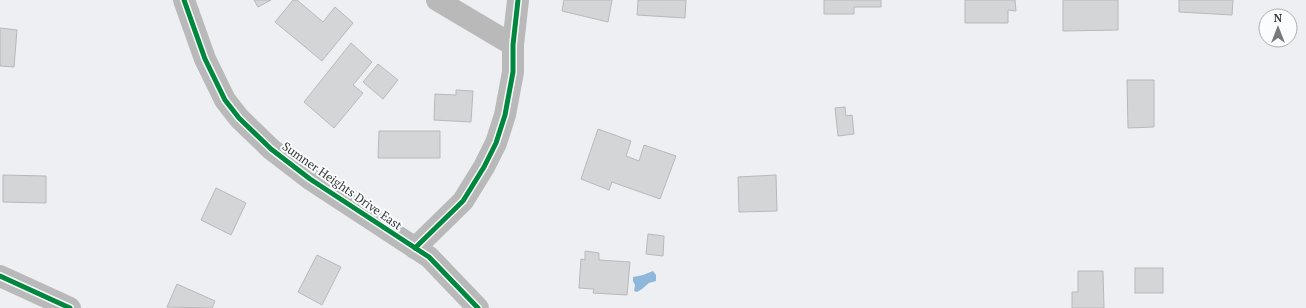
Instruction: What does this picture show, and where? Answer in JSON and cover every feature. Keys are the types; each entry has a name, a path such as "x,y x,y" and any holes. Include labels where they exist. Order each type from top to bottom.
{"street":[{"name":"Sumner Heights Drive East","path":"184,0 205,59 225,100 239,118 271,149 310,179 429,257 478,308"},
{"path":"437,0 513,45"},
{"path":"415,248 463,201 484,167 496,143 505,115 513,72 513,45 518,0"},
{"path":"0,276 70,308"}],"water":[{"path":"653,271 656,275 656,281 649,283 637,292 634,291 635,285 633,277"}],"building":[{"path":"254,0 271,0 258,7"},
{"path":"293,0 297,0 323,22 335,7 353,23 322,61 275,22"},
{"path":"564,0 612,0 608,22 562,11"},
{"path":"638,0 686,0 685,18 637,15"},
{"path":"824,0 881,0 881,7 854,7 854,14 824,14"},
{"path":"965,0 1015,0 1016,11 1008,10 1008,23 965,23"},
{"path":"1063,0 1118,0 1118,30 1063,31"},
{"path":"1179,0 1233,0 1232,15 1179,12"},
{"path":"0,28 17,30 14,67 0,66"},
{"path":"351,43 372,62 353,85 363,93 334,128 304,102"},
{"path":"378,64 398,80 383,99 363,82"},
{"path":"1127,80 1154,80 1154,127 1128,128"},
{"path":"456,90 473,91 471,122 434,120 435,94 456,95"},
{"path":"845,107 846,116 852,115 854,134 838,136 835,108"},
{"path":"598,129 631,141 626,156 639,161 644,145 676,156 660,199 612,182 609,190 581,179"},
{"path":"379,131 440,131 440,158 378,158"},
{"path":"3,175 46,176 46,203 3,202"},
{"path":"776,175 777,211 739,212 738,177"},
{"path":"216,188 246,203 231,235 201,220"},
{"path":"648,234 664,236 663,256 646,254"},
{"path":"585,251 599,253 599,260 630,262 627,295 593,293 594,289 579,288 581,259 585,260"},
{"path":"317,255 341,267 322,305 298,292"},
{"path":"1135,268 1163,268 1163,293 1135,293"},
{"path":"1078,271 1103,271 1104,308 1072,308 1072,292 1078,292"},
{"path":"177,284 215,301 212,308 167,307"}],"cycle path":[{"path":"184,0 205,59 225,100 239,118 271,149 310,179 429,257 478,308"},
{"path":"415,248 463,201 484,167 496,143 505,115 513,72 513,45 518,0"},
{"path":"0,276 70,308"}]}
